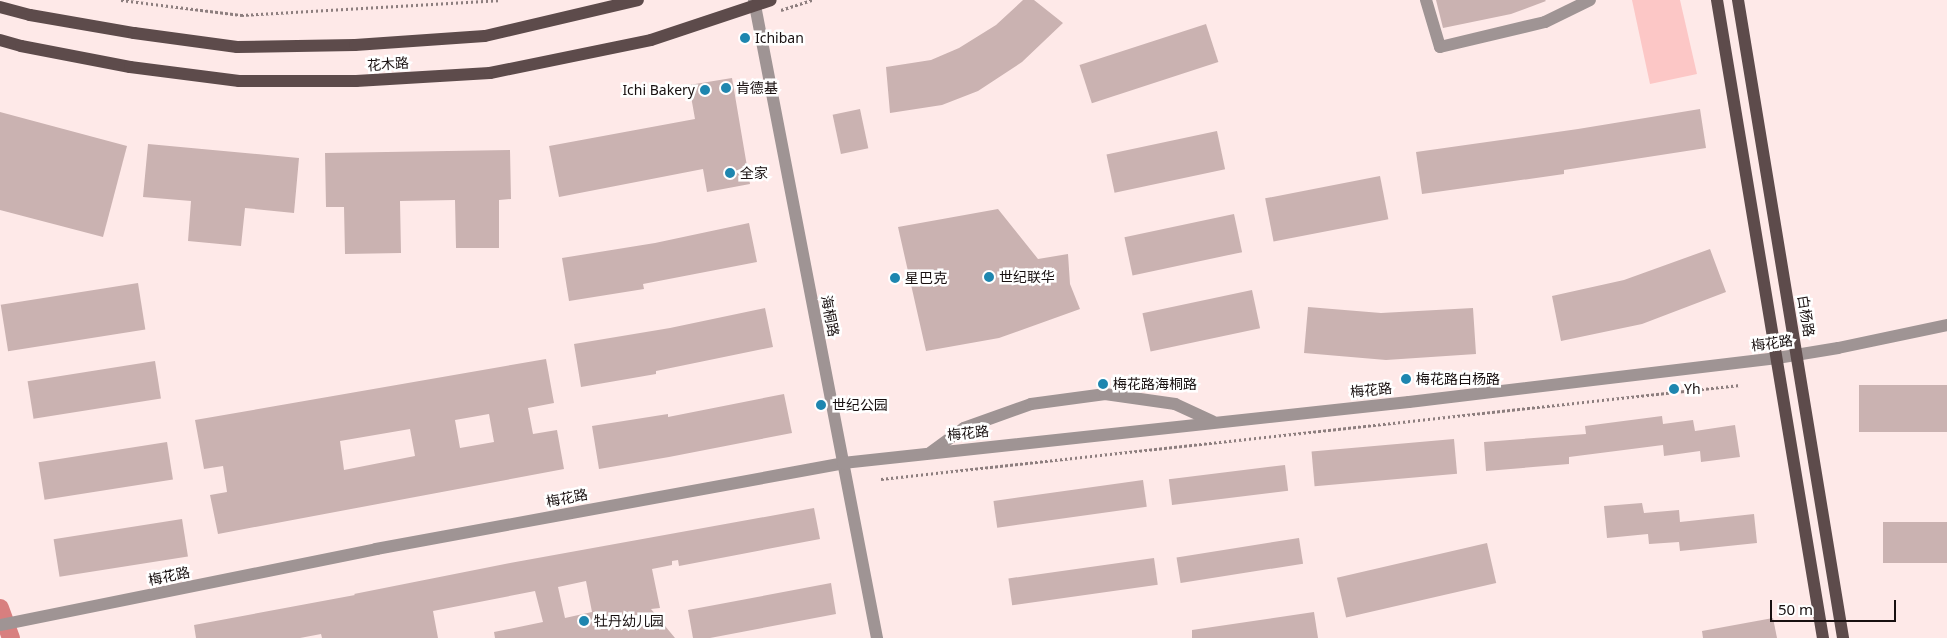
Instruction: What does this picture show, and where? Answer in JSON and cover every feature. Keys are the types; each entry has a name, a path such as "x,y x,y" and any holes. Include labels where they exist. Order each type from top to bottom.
{"main road":[{"name":"花木路","path":"0,7 30,15 134,34 237,47 355,45 485,36 638,0"},
{"name":"花木路","path":"0,40 21,46 130,67 239,81 356,81 490,73 651,40 755,3 771,0"},
{"path":"1717,0 1823,638"},
{"name":"白杨路","path":"1738,0 1843,638"}],"street":[{"path":"1426,0 1440,47 1545,22 1590,0"},
{"name":"海桐路","path":"755,3 877,638"},
{"name":"梅花路","path":"0,625 376,549 843,463 1214,421 1409,402 1777,358 1947,325"},
{"path":"931,452 964,428 1031,404 1105,394 1175,404 1214,421"}],"path":[{"path":"121,0 241,15 499,0"},
{"path":"881,479 1740,385"}],"shaded area":[{"path":"1632,0 1680,0 1697,74 1650,84"}],"building":[{"path":"1023,0 1034,0 1063,23 1022,62 978,91 942,105 890,113 886,67 931,60 959,48 996,25"},
{"path":"1436,0 1546,1 1511,14 1443,28"},
{"path":"1206,24 1218,62 1092,103 1080,65"},
{"path":"732,78 750,184 707,192 703,169 559,197 549,146 695,119 689,85"},
{"path":"860,109 868,148 841,154 833,115"},
{"path":"1700,109 1706,148 1564,170 1564,174 1422,194 1416,152 1578,129"},
{"path":"0,112 127,146 103,237 0,210"},
{"path":"1217,131 1225,169 1115,193 1106,154"},
{"path":"148,144 299,158 294,213 245,208 241,246 188,241 191,201 143,197"},
{"path":"510,150 511,199 499,200 499,248 456,248 455,200 400,201 401,253 345,254 344,207 326,207 325,153"},
{"path":"1380,176 1388,219 1274,242 1265,198"},
{"name":"世纪联华","path":"998,209 1038,259 1068,254 1070,284 1080,309 999,338 926,351 898,227"},
{"path":"1234,214 1242,252 1133,275 1124,237"},
{"path":"749,223 757,262 643,284 644,289 569,301 562,258 655,243"},
{"path":"1710,249 1726,292 1642,324 1561,341 1552,296 1624,280"},
{"path":"138,283 145,329 8,351 1,305"},
{"path":"1252,290 1260,328 1151,351 1142,313"},
{"path":"1308,307 1381,313 1473,308 1476,354 1386,360 1304,353"},
{"path":"765,308 773,347 656,371 656,374 581,387 574,344 670,328"},
{"path":"546,359 554,403 528,408 533,434 557,430 564,469 218,534 210,495 227,492 223,466 204,469 195,420","holes":["489,414 494,442 460,448 455,420","410,429 415,456 344,470 340,441"]},
{"path":"155,361 161,399 34,419 28,381"},
{"path":"1859,385 1947,385 1947,432 1859,432"},
{"path":"784,394 792,433 599,469 592,426 668,414 668,417"},
{"path":"1662,416 1663,424 1693,420 1695,431 1735,425 1740,457 1701,462 1700,451 1664,456 1663,445 1569,457 1569,464 1486,471 1484,442 1586,434 1585,426"},
{"path":"1454,439 1457,474 1315,486 1312,451"},
{"path":"167,442 173,480 45,500 39,462"},
{"path":"1285,465 1288,491 1172,505 1169,479"},
{"path":"1143,480 1147,507 997,528 993,501"},
{"path":"1642,503 1644,513 1679,510 1680,522 1754,514 1757,543 1680,551 1679,542 1649,544 1648,534 1607,538 1604,506"},
{"path":"814,508 820,539 679,566 678,560 672,561 672,565 652,569 660,608 651,609 675,638 495,638 494,632 543,622 535,591 433,611 438,638 322,638 321,634 300,638 196,638 194,625 355,595 510,563","holes":["586,581 592,612 565,618 558,587"]},
{"path":"182,519 188,557 60,577 54,539"},
{"path":"1883,522 1947,522 1947,563 1883,563"},
{"path":"1299,538 1303,564 1181,583 1177,557"},
{"path":"1487,543 1496,583 1346,618 1337,578"},
{"path":"1154,558 1158,585 1012,605 1008,578"},
{"path":"831,583 836,614 710,638 693,638 688,610"},
{"path":"1314,612 1318,638 1192,638 1192,630"},
{"path":"1773,618 1777,638 1703,638 1702,631"}],"waterway":[{"path":"0,608 11,638"}],"place":[{"name":"Ichiban","path":"745,38"},
{"name":"肯德基","path":"726,88"},
{"name":"Ichi Bakery","path":"705,90"},
{"name":"全家","path":"730,173"},
{"name":"世纪联华","path":"989,277"},
{"name":"星巴克","path":"895,278"},
{"name":"梅花路白杨路","path":"1406,379"},
{"name":"梅花路海桐路","path":"1103,384"},
{"name":"Yh","path":"1674,389"},
{"name":"世纪公园","path":"821,405"},
{"name":"牡丹幼儿园","path":"584,621"}]}
